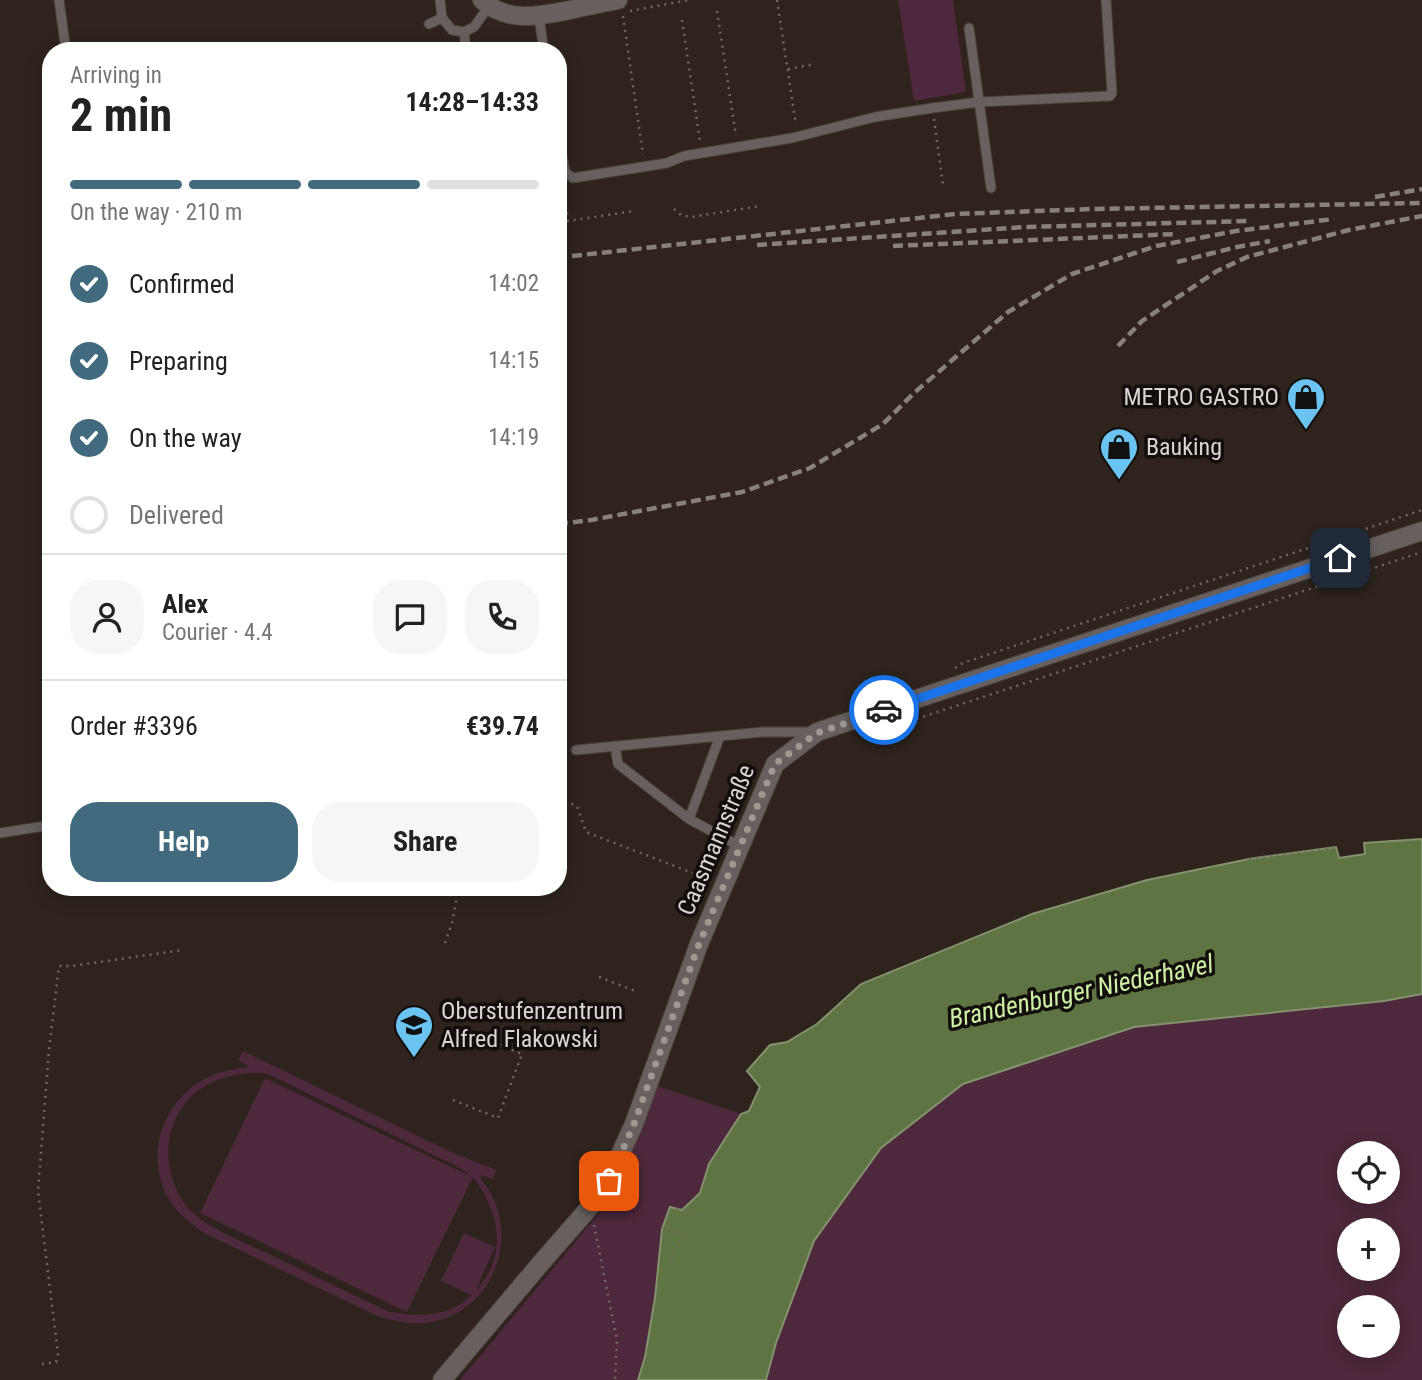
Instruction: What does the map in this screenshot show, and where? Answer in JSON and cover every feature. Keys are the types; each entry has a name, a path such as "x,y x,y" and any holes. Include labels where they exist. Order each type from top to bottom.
{"street":[{"path":"485,3 506,14 523,17 620,6"},
{"name":"Caasmannstraße","path":"442,1380 603,1192 634,1124 699,944 775,764 817,733 1422,531"}],"lane":[{"path":"59,0 65,42"},
{"path":"440,0 442,18 452,30 464,32 474,26 485,3"},
{"path":"567,174 573,178 667,163 684,156 797,137 874,117 932,108 1110,96 1112,93 1106,0"},
{"path":"539,17 543,42"},
{"path":"429,24 442,18"},
{"path":"969,28 991,188"},
{"path":"464,32 465,42"},
{"path":"576,750 762,732 817,733"},
{"path":"689,819 720,736"},
{"path":"615,746 618,764 689,819 739,846"},
{"path":"0,833 42,826"}],"path":[{"path":"777,0 797,137"},
{"path":"620,6 629,43 645,166"},
{"path":"717,11 738,147"},
{"path":"771,16 779,14"},
{"path":"682,20 702,153"},
{"path":"776,44 783,42"},
{"path":"788,69 815,64"},
{"path":"631,72 636,72"},
{"path":"783,91 790,89"},
{"path":"932,108 943,185"},
{"path":"636,111 642,110"},
{"path":"786,113 794,112"},
{"path":"640,136 646,135"},
{"path":"674,209 681,215 691,217 760,206"},
{"path":"567,216 568,222 634,211"},
{"path":"951,671 963,663 1422,510"},
{"path":"868,715 874,733 1422,552"},
{"path":"567,802 577,806 586,832 714,882"},
{"path":"1249,859 1336,847"},
{"path":"445,943 457,896"},
{"path":"42,1364 56,1362 58,1354 38,1191 49,1050 59,966 181,950"},
{"path":"599,977 638,992"},
{"path":"453,1100 498,1118 522,1054 494,1042"},
{"path":"677,1209 698,1216"},
{"path":"661,1227 681,1234 671,1263"},
{"path":"598,1237 617,1340 614,1380"}],"shaded area":[{"path":"898,0 953,0 966,92 914,101"},
{"path":"1422,994 1422,1380 766,1380 776,1343 814,1241 881,1148 963,1084 1134,1027 1384,1001"},
{"path":"243,1051 451,1152 496,1170 493,1179 482,1175 480,1178 492,1196 499,1215 501,1236 499,1256 492,1276 481,1293 465,1307 438,1321 412,1323 377,1316 206,1234 185,1218 168,1198 161,1181 158,1160 160,1139 166,1120 176,1103 190,1089 207,1078 226,1071 247,1068 248,1066 238,1060","holes":["263,1073 460,1168 472,1177 265,1078 200,1213 407,1312 473,1177 482,1190 494,1219 496,1248 493,1263 476,1290 495,1247 464,1233 441,1281 471,1295 463,1303 432,1314 387,1311 225,1234 202,1220 185,1204 174,1184 169,1162 169,1139 176,1118 189,1099 206,1085 226,1077"]},
{"path":"655,1085 741,1114 709,1164 700,1193 682,1211 670,1208 662,1229 655,1298 645,1357 638,1380 460,1380 606,1205"}],"water":[{"name":"Brandenburger Niederhavel","path":"1422,839 1422,994 1384,1001 1134,1027 963,1084 881,1148 814,1241 776,1343 766,1380 638,1380 645,1357 655,1298 662,1229 670,1207 682,1210 700,1193 709,1164 741,1114 749,1111 760,1087 747,1071 770,1045 787,1042 817,1024 861,984 1032,914 1147,880 1249,859 1336,847 1339,858 1365,854 1364,843"}],"railway":[{"path":"1375,197 1422,189"},
{"path":"572,256 955,214 1422,203"},
{"path":"1118,346 1142,321 1217,271 1247,257 1349,230 1422,216"},
{"path":"567,523 742,492 810,468 883,424 914,393 1008,312 1072,274 1156,246 1236,231 1334,219"},
{"path":"757,245 1025,227 1250,221"},
{"path":"893,246 1176,234"},
{"path":"1177,262 1270,241"}],"way so far":[{"path":"609,1181 634,1124 699,944 775,764 817,733 884,710"}],"place":[{"name":"METRO GASTRO","path":"1306,431"},
{"name":"Bauking","path":"1119,481"},
{"name":"Oberstufenzentrum Alfred Flakowski","path":"414,1059"}],"route":[{"path":"884,710 1340,558"}]}
